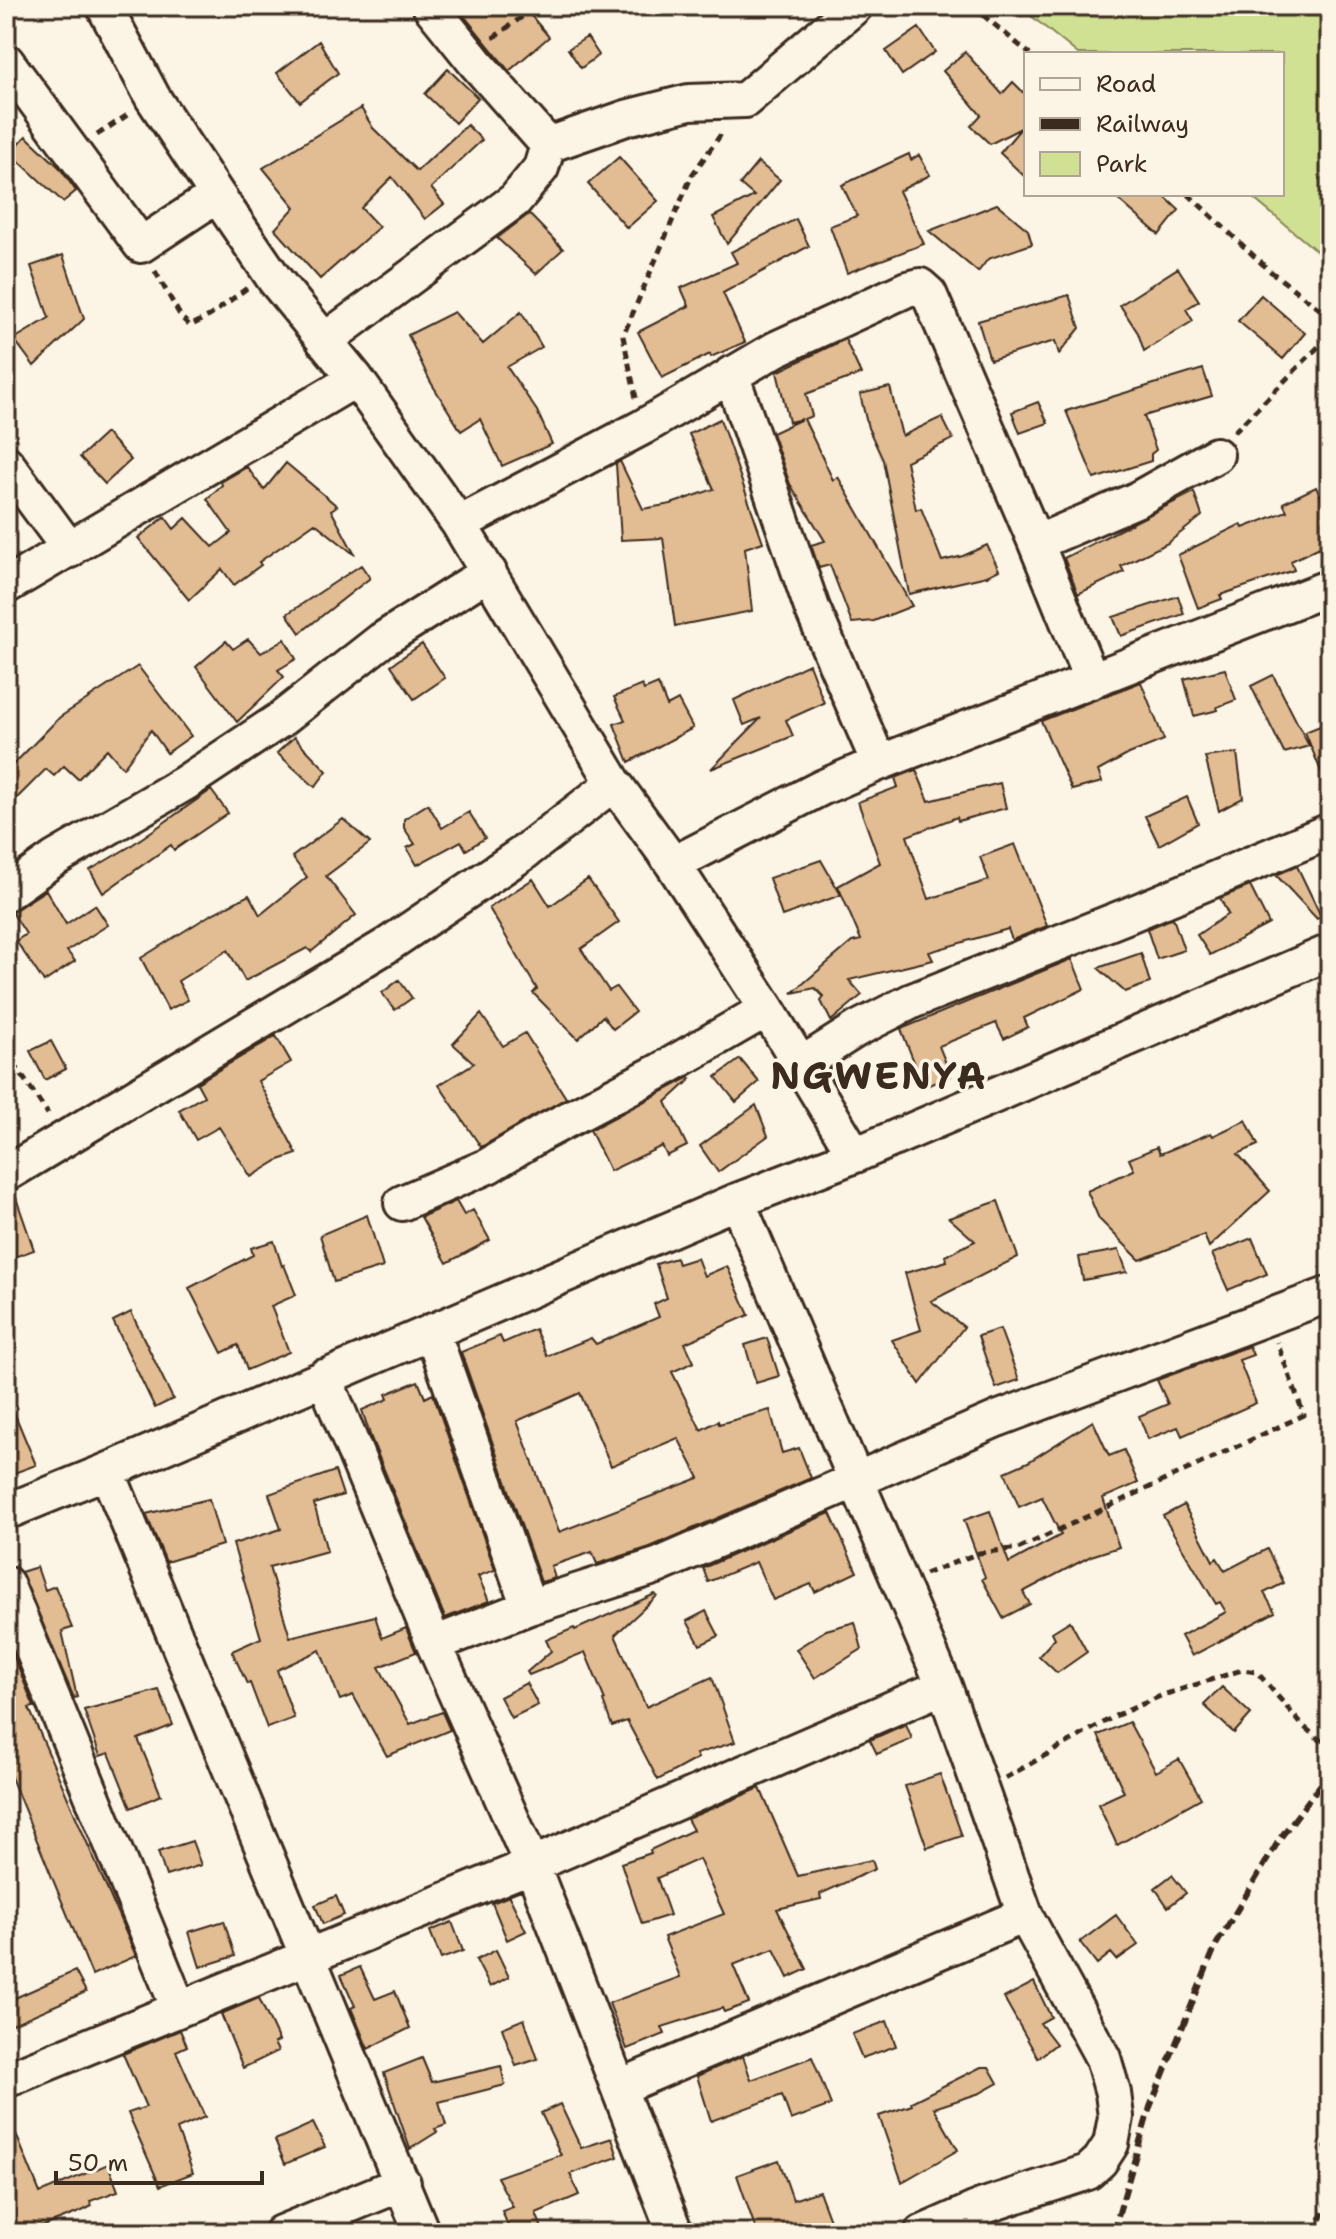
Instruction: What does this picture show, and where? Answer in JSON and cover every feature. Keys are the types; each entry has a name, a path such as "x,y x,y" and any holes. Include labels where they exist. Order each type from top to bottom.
{"street":[{"path":"104,6 153,98 275,280 356,379 459,524 614,783 673,864 767,1009 855,1155"},
{"path":"430,6 548,145"},
{"path":"548,145 626,118 689,102 745,100 855,6"},
{"path":"6,61 141,245 217,195"},
{"path":"324,341 515,200 541,168 548,145"},
{"path":"459,524 643,427 731,374 802,337 907,289 920,286 929,294 1092,681"},
{"path":"731,374 812,608 879,763"},
{"path":"6,586 356,379"},
{"path":"1036,543 1136,500 1216,455"},
{"path":"6,463 70,550"},
{"path":"6,893 54,859 185,783 257,735 382,640 489,572"},
{"path":"673,864 821,788 879,763 1330,587"},
{"path":"6,1174 386,946 522,854 614,783"},
{"path":"802,1064 857,1029 912,1001 1330,831"},
{"path":"6,1512 1330,952"},
{"path":"402,1203 488,1166 767,1009"},
{"path":"737,1201 944,1686 1025,1915 1103,2058 1113,2093 1116,2117 1111,2144 1088,2172 986,2220 922,2233"},
{"path":"434,1644 529,1607 657,1566 997,1419 1330,1294"},
{"path":"432,1331 529,1607"},
{"path":"324,1377 434,1644 532,1865 675,2233"},
{"path":"107,1471 422,2233"},
{"path":"6,1584 179,2009"},
{"path":"6,2080 532,1865 944,1686"},
{"path":"620,2087 1025,1915"},
{"path":"281,2233 403,2183"}],"path":[{"path":"468,53 537,6"},
{"path":"972,6 1028,52"},
{"path":"73,151 153,98"},
{"path":"643,427 628,371 623,336 692,175 745,100"},
{"path":"1190,196 1270,271 1330,317"},
{"path":"141,245 181,317 190,326 211,315 247,288 275,280"},
{"path":"1216,455 1240,424 1278,390 1330,335"},
{"path":"6,1052 66,1139"},
{"path":"899,1586 979,1553 1020,1548 1304,1415 1267,1317"},
{"path":"980,1793 1115,1716 1163,1695 1242,1670 1257,1672 1303,1726 1330,1748"},
{"path":"1330,2132 1326,2147 1330,2160"},
{"path":"1316,2233 1330,2192"}],"green space":[{"path":"1019,6 1330,6 1330,262 1250,196 1284,196 1284,52 1076,52"}],"building":[{"path":"456,6 523,6 549,37 509,71"},
{"path":"919,28 935,52 902,75 886,51"},
{"path":"587,37 599,55 581,68 568,49"},
{"path":"319,41 338,73 300,102 277,73"},
{"path":"965,52 1002,94 1013,82 1024,93 1024,176 1000,153 1021,128 990,144 971,126 981,115 943,71"},
{"path":"448,69 478,98 455,123 425,94"},
{"path":"361,108 373,128 417,171 467,125 482,140 431,188 444,204 425,219 392,177 361,208 379,227 320,279 275,229 295,207 263,168"},
{"path":"26,136 59,167 76,191 63,202 10,153"},
{"path":"909,154 911,160 919,155 930,175 899,191 924,244 847,273 830,226 857,216 842,185"},
{"path":"619,157 658,201 627,228 588,184"},
{"path":"758,162 780,180 727,244 713,217 754,196 740,184"},
{"path":"1114,196 1164,196 1179,210 1159,235"},
{"path":"997,204 1028,230 1032,244 988,259 978,272 929,231"},
{"path":"529,214 563,249 536,274 497,238"},
{"path":"796,219 809,246 723,293 745,342 711,357 710,354 662,378 638,332 689,306 681,288 737,263 731,252"},
{"path":"63,255 84,319 34,366 14,339 49,318 31,266"},
{"path":"1178,268 1199,301 1186,309 1193,321 1144,351 1138,333 1120,305"},
{"path":"1069,295 1080,328 1059,354 1055,341 990,360 978,321"},
{"path":"1261,295 1305,333 1283,359 1238,321"},
{"path":"454,312 483,344 521,312 542,347 507,367 537,411 552,444 502,466 480,419 461,431 430,381 408,335"},
{"path":"845,339 861,374 806,394 812,416 804,419 833,480 838,477 912,606 874,621 852,623 830,565 819,568 811,545 825,541 790,484 772,433 802,419 789,422 777,372"},
{"path":"1203,369 1212,396 1144,416 1156,450 1151,454 1151,461 1094,479 1066,411"},
{"path":"890,387 902,436 942,417 953,439 906,461 916,510 921,508 942,561 987,545 999,570 987,576 909,594 883,460 868,428 860,394"},
{"path":"1038,402 1048,423 1020,433 1012,412"},
{"path":"720,419 763,542 745,548 752,611 675,626 663,538 621,540 616,464 620,461 643,509 671,504 714,489 689,434"},
{"path":"106,433 131,460 105,484 80,457"},
{"path":"286,463 337,506 331,510 355,555 315,523 259,562 261,565 234,585 222,569 189,600 138,538 165,517 174,529 186,518 213,547 231,533 207,499 222,485 221,482 247,467 264,490"},
{"path":"1316,487 1330,515 1330,542 1291,561 1294,570 1220,595 1222,599 1198,608 1178,555 1241,524 1243,528 1287,511 1283,503"},
{"path":"1194,492 1202,516 1168,543 1121,566 1124,572 1078,594 1064,558"},
{"path":"361,565 370,578 300,633 287,614"},
{"path":"1178,596 1184,614 1121,636 1113,617"},
{"path":"248,639 261,653 285,639 296,659 278,670 284,677 237,722 196,667 226,641 233,649"},
{"path":"422,644 445,678 414,699 391,665"},
{"path":"809,664 824,703 786,720 793,736 711,769 761,718 744,725 734,700"},
{"path":"138,666 191,736 167,753 151,730 123,768 107,749 78,779 64,766 54,776 46,769 6,809 6,772 60,717"},
{"path":"1225,669 1236,700 1217,707 1218,710 1194,716 1184,679"},
{"path":"1273,675 1309,746 1284,753 1251,686"},
{"path":"1141,682 1164,740 1098,771 1102,782 1072,790 1041,721"},
{"path":"658,684 667,706 678,700 693,728 629,762 614,724 625,720 614,697 642,685 644,690"},
{"path":"1330,722 1330,791 1329,791 1305,732"},
{"path":"294,737 327,771 315,787 277,753"},
{"path":"1237,753 1243,798 1219,811 1205,757"},
{"path":"916,770 929,801 1000,783 1006,808 958,821 957,817 907,836 929,899 989,880 980,857 1015,844 1047,926 1012,940 1008,929 929,952 933,960 849,980 862,995 831,1021 821,1001 824,997 815,988 792,993 852,942 861,940 838,886 880,863 858,802 898,787 895,778"},
{"path":"211,790 228,813 174,850 171,845 103,893 90,870"},
{"path":"1187,797 1198,823 1159,845 1145,816"},
{"path":"428,804 442,828 469,812 485,838 466,850 461,841 417,865 407,848 415,844 404,828 404,819"},
{"path":"343,819 370,843 326,876 356,915 311,952 307,948 245,981 228,950 178,981 188,1000 168,1010 141,958 249,895 260,915 307,877 292,857"},
{"path":"821,860 841,895 782,916 769,878"},
{"path":"1297,866 1321,916 1317,919 1276,875"},
{"path":"533,879 550,906 588,879 619,922 581,949 609,991 616,987 635,1012 613,1029 603,1016 578,1039 533,993 537,989 489,908"},
{"path":"1250,886 1269,924 1210,955 1197,935 1228,914 1220,898"},
{"path":"46,890 66,924 95,905 108,925 67,951 75,961 44,982 16,941 26,934 12,912"},
{"path":"1173,918 1184,950 1157,959 1147,929"},
{"path":"1141,953 1150,983 1125,992 1098,968"},
{"path":"1072,959 1084,989 1024,1018 1028,1027 1004,1039 996,1023 939,1046 951,1076 924,1087 901,1029"},
{"path":"399,980 412,998 395,1010 382,993"},
{"path":"481,1014 503,1046 525,1033 566,1098 481,1147 439,1085 474,1063 453,1044"},
{"path":"276,1036 291,1062 258,1081 297,1154 279,1160 251,1177 219,1127 196,1140 179,1110 204,1096 197,1083"},
{"path":"51,1041 66,1069 45,1080 30,1051"},
{"path":"740,1059 759,1082 736,1102 716,1077"},
{"path":"690,1077 666,1102 687,1146 667,1156 662,1146 610,1171 590,1130"},
{"path":"756,1105 768,1136 718,1172 700,1146"},
{"path":"1246,1120 1258,1145 1238,1154 1270,1191 1209,1247 1204,1235 1140,1260 1099,1219 1087,1191 1134,1170 1129,1159 1157,1147 1160,1154 1211,1133 1213,1136"},
{"path":"14,1192 34,1250 6,1260 6,1194"},
{"path":"456,1201 464,1215 473,1210 490,1240 447,1263 421,1217"},
{"path":"998,1201 1018,1257 931,1301 964,1327 920,1384 892,1340 921,1330 905,1273 947,1261 945,1256 975,1241 949,1218"},
{"path":"367,1215 383,1267 334,1282 320,1235"},
{"path":"1252,1238 1267,1274 1228,1290 1212,1254"},
{"path":"274,1241 296,1295 271,1306 289,1352 247,1370 238,1345 222,1353 189,1288 253,1255 251,1248"},
{"path":"1119,1250 1127,1272 1083,1280 1079,1257"},
{"path":"676,1258 678,1264 697,1258 704,1276 727,1266 749,1315 685,1343 694,1362 672,1372 701,1430 718,1421 719,1424 770,1410 782,1453 799,1448 811,1478 650,1547 597,1564 592,1552 551,1566 555,1578 541,1582 461,1352 500,1336 503,1343 535,1329 547,1356 591,1338 596,1344 659,1317 654,1304 667,1298 656,1264","holes":["580,1393 611,1466 678,1438 699,1478 559,1532 517,1421"]},
{"path":"131,1312 173,1399 155,1408 113,1321"},
{"path":"1000,1329 1019,1380 996,1388 978,1336"},
{"path":"767,1338 779,1376 756,1383 745,1345"},
{"path":"1249,1346 1253,1355 1239,1360 1256,1403 1182,1436 1178,1427 1148,1439 1139,1416 1168,1404 1157,1380"},
{"path":"418,1381 425,1398 433,1394 495,1570 478,1576 489,1601 445,1618 362,1410 388,1399 386,1394"},
{"path":"6,1393 36,1465 6,1476"},
{"path":"1093,1421 1109,1456 1124,1450 1138,1483 1103,1498 1119,1547 1091,1556 1023,1592 1030,1604 1003,1618 982,1579 985,1577 964,1520 990,1511 1009,1563 1061,1535 1042,1497 1019,1507 1005,1472 1028,1462"},
{"path":"335,1471 343,1495 314,1504 327,1551 269,1567 290,1637 375,1616 382,1638 406,1628 416,1652 379,1667 410,1724 442,1712 450,1730 387,1756 353,1695 340,1700 320,1650 277,1670 294,1718 267,1728 250,1683 247,1684 232,1651 261,1638 233,1544 281,1529 269,1494"},
{"path":"209,1499 222,1545 166,1562 146,1514"},
{"path":"1184,1505 1213,1561 1217,1558 1225,1571 1267,1549 1284,1583 1264,1593 1275,1612 1192,1656 1181,1636 1226,1612 1220,1602 1216,1604 1163,1516"},
{"path":"830,1513 857,1572 815,1592 811,1584 773,1600 756,1562 708,1582 703,1568"},
{"path":"37,1567 45,1590 55,1586 72,1628 62,1631 77,1697 74,1698 21,1572"},
{"path":"655,1594 657,1596 615,1635 646,1707 712,1677 735,1742 696,1754 698,1758 658,1780 627,1721 612,1726 585,1652 529,1675 527,1672 551,1651 546,1640"},
{"path":"706,1611 719,1636 700,1645 687,1621"},
{"path":"1070,1621 1087,1652 1057,1673 1039,1656 1055,1638 1052,1632"},
{"path":"855,1622 862,1649 815,1678 796,1649 826,1630"},
{"path":"6,1637 34,1707 29,1708 136,1956 92,1975 6,1765"},
{"path":"526,1683 538,1705 511,1718 500,1697"},
{"path":"1222,1687 1251,1714 1234,1733 1204,1705"},
{"path":"159,1690 173,1725 138,1739 161,1795 131,1808 109,1753 100,1756 84,1710"},
{"path":"1129,1722 1156,1772 1179,1759 1201,1798 1117,1845 1098,1804 1124,1792 1098,1735"},
{"path":"906,1724 912,1739 877,1754 870,1740"},
{"path":"940,1774 962,1836 927,1848 905,1786"},
{"path":"760,1788 798,1876 872,1860 875,1869 820,1894 821,1899 777,1909 807,1969 788,1978 774,1949 733,1965 749,2003 662,2027 665,2034 627,2049 609,2003 680,1977 664,1937 724,1914 699,1859 657,1878 670,1915 642,1924 621,1863 651,1853 650,1850 693,1830 687,1819"},
{"path":"192,1841 201,1865 166,1876 158,1852"},
{"path":"1172,1875 1186,1893 1168,1907 1155,1888"},
{"path":"336,1896 344,1915 323,1924 315,1905"},
{"path":"509,1896 526,1931 507,1940 492,1903"},
{"path":"1116,1915 1138,1945 1117,1960 1111,1953 1097,1964 1080,1942"},
{"path":"224,1921 235,1956 200,1967 189,1932"},
{"path":"452,1922 463,1951 441,1959 430,1931"},
{"path":"496,1950 509,1977 490,1987 476,1960"},
{"path":"360,1967 375,1999 395,1991 410,2028 368,2049 351,2008 355,2006 341,1975"},
{"path":"75,1971 86,1992 6,2027 6,2002"},
{"path":"1034,1982 1051,2017 1040,2023 1056,2044 1038,2058 1004,1998"},
{"path":"259,1998 279,2041 274,2043 278,2051 243,2068 221,2014"},
{"path":"524,2019 538,2059 516,2066 502,2028"},
{"path":"887,2021 896,2046 862,2058 852,2034"},
{"path":"180,2030 187,2046 176,2051 205,2117 177,2129 193,2173 160,2186 128,2113 146,2107 123,2054"},
{"path":"743,2056 751,2080 812,2057 831,2105 791,2120 782,2095 711,2121 697,2076"},
{"path":"422,2058 432,2082 501,2066 505,2085 439,2102 446,2125 435,2129 437,2132 410,2149 384,2073"},
{"path":"981,2067 989,2067 998,2083 980,2093 934,2108 958,2150 902,2182 879,2116 912,2105 911,2102"},
{"path":"560,2104 581,2148 612,2138 618,2157 570,2174 579,2195 536,2213 544,2233 511,2233 502,2211 513,2207 497,2177 561,2155 541,2113"},
{"path":"9,2117 40,2193 108,2164 118,2191 90,2201 92,2206 82,2211 20,2233 6,2199 6,2118"},
{"path":"313,2123 325,2147 285,2164 275,2140"},
{"path":"779,2160 793,2200 819,2191 830,2220 788,2233 757,2233 737,2175"}],"railway":[{"path":"1113,2233 1150,2107 1216,1945 1281,1837 1330,1772"}],"district":[{"name":"NGWENYA","path":"879,1075"}]}
